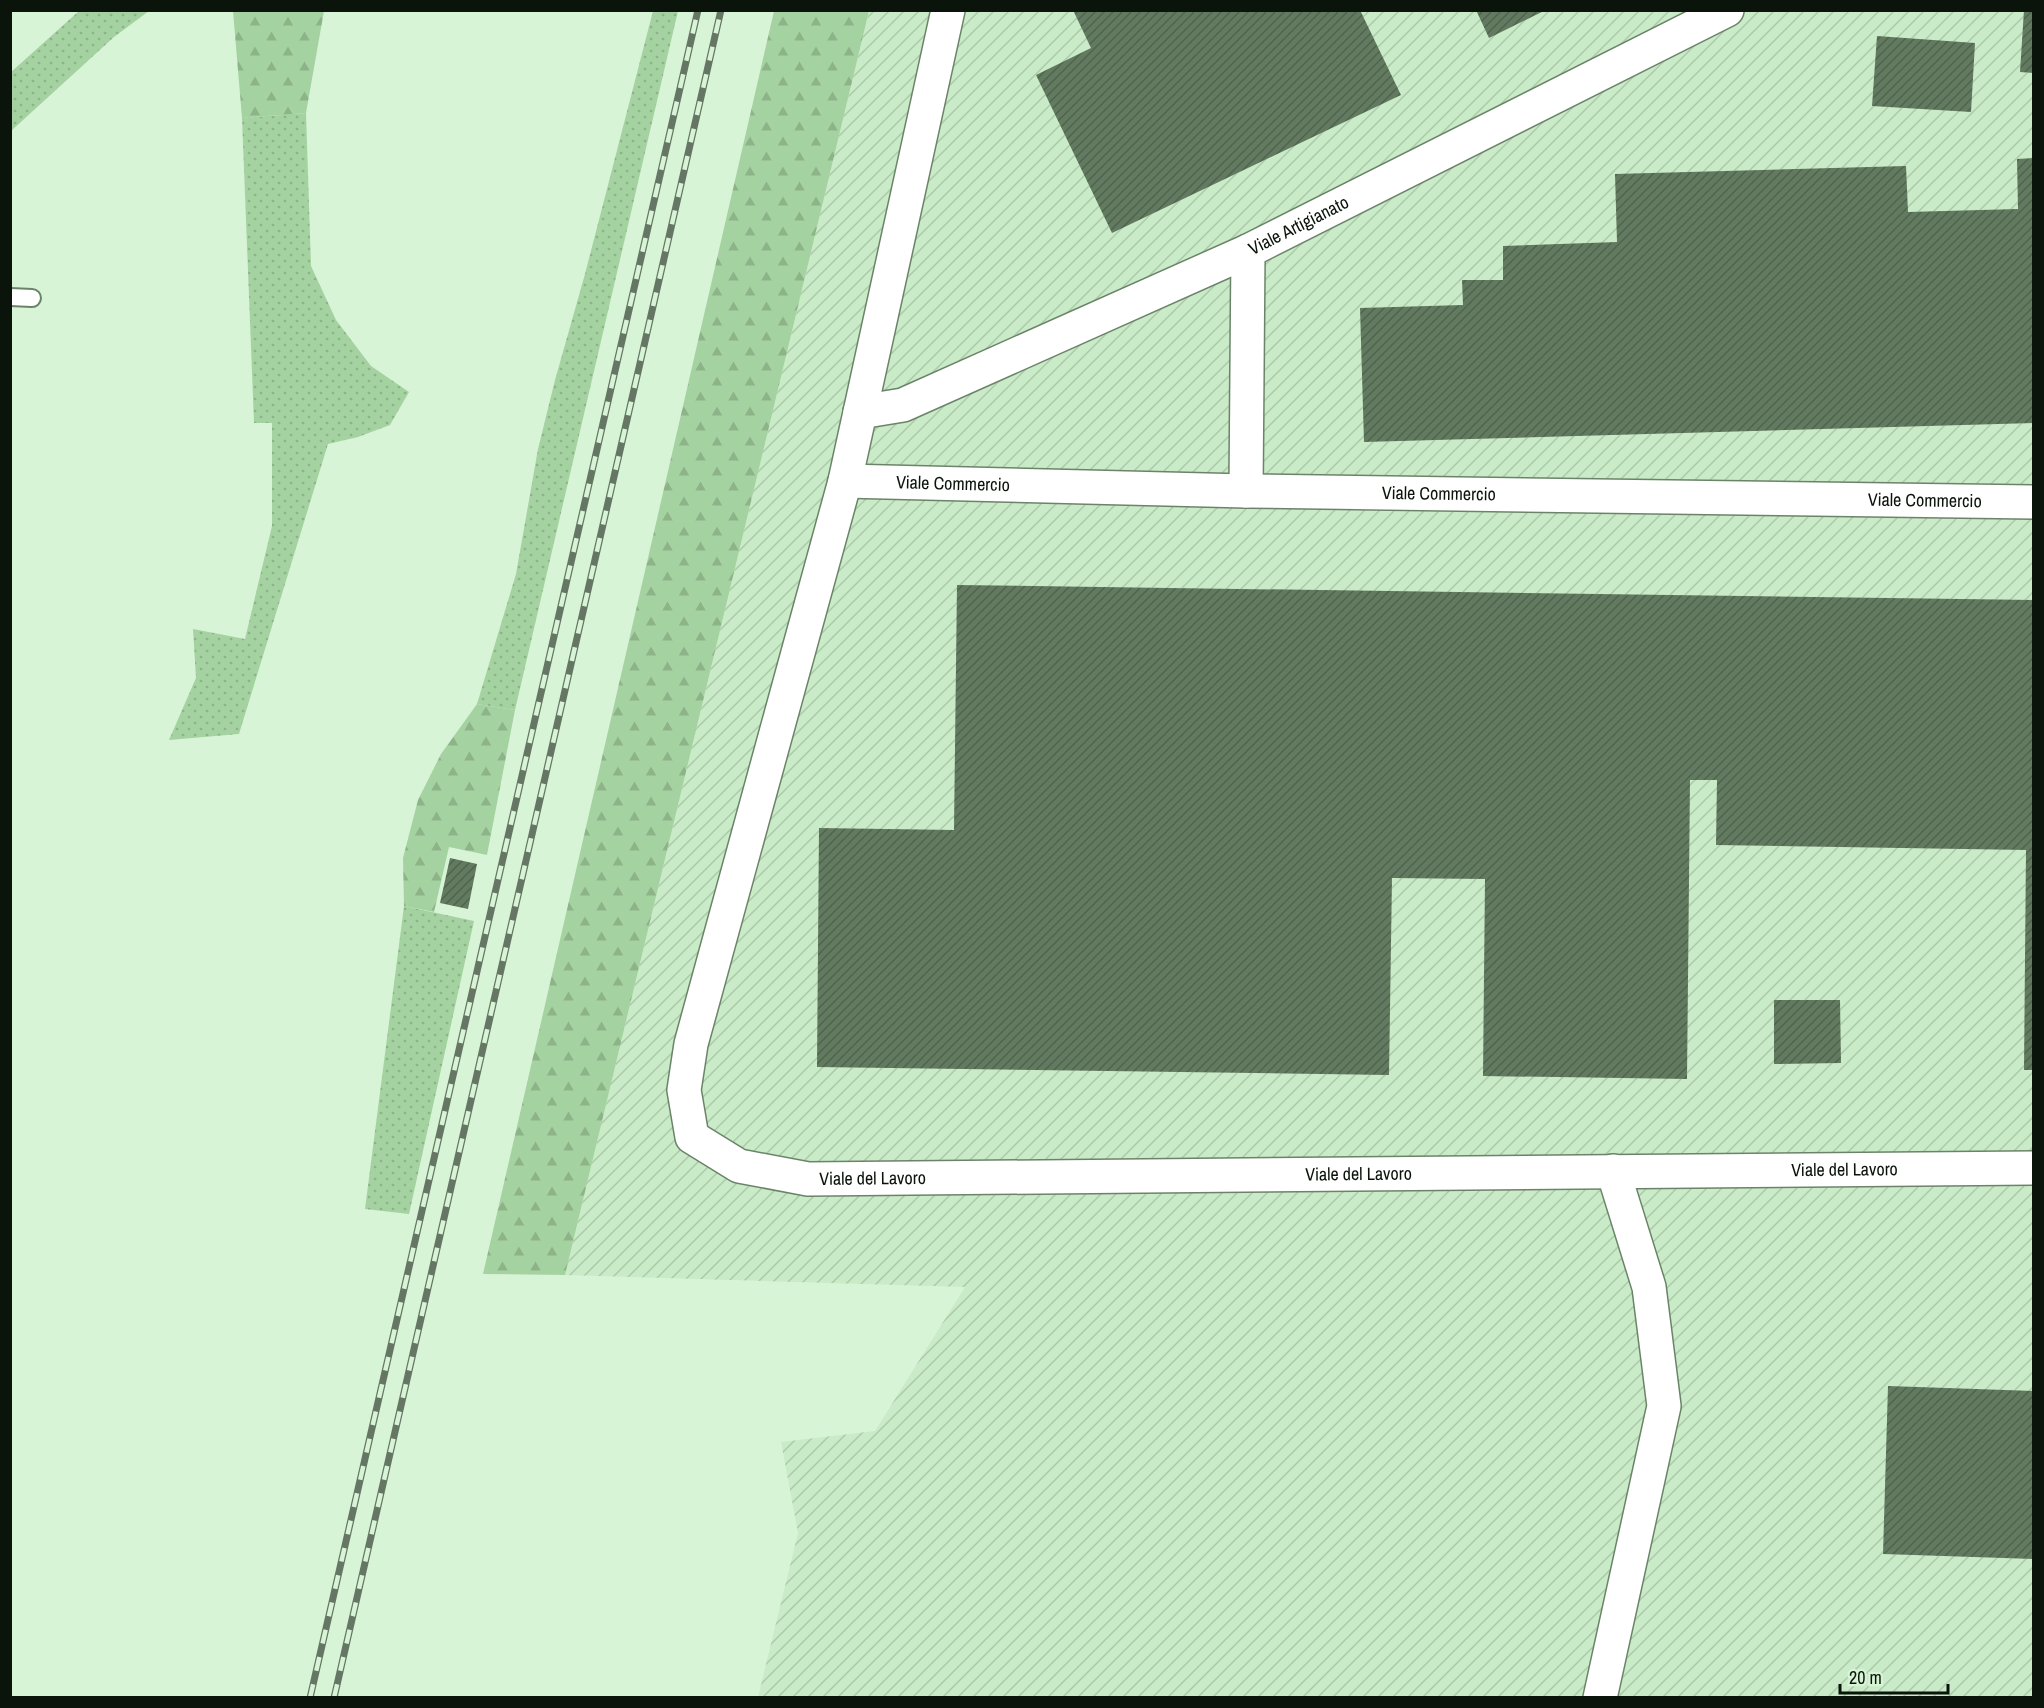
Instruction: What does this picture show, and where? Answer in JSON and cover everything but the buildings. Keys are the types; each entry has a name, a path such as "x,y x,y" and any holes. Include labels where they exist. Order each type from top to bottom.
{"street":[{"path":"844,481 948,10"},
{"name":"Viale Artigianato","path":"860,412 903,405 1248,251 1726,10"},
{"path":"1246,491 1248,251"},
{"name":"Viale Commercio","path":"844,481 1246,491 2034,502"},
{"name":"Viale del Lavoro","path":"844,481 691,1044 684,1090 692,1137 739,1166 808,1179 2034,1168"},
{"path":"1600,1698 1664,1406 1649,1287 1613,1171"}],"lane":[{"path":"10,297 32,298"}],"shaded area":[{"path":"869,11 2033,11 2033,1697 758,1697 798,1533 781,1442 875,1431 965,1287 565,1275"}],"green space":[{"path":"79,11 149,11 114,37 11,131 11,72"},
{"path":"233,11 324,11 306,113 242,118"},
{"path":"653,11 678,11 515,710 477,704 516,574 538,449"},
{"path":"774,11 869,11 565,1275 483,1274"},
{"path":"306,113 311,266 336,320 371,366 409,392 390,425 358,437 328,444 239,734 169,740 196,678 193,629 245,639 272,526 272,423 254,423 242,118"},
{"path":"477,704 515,710 487,855 449,847 434,912 404,906 403,858 418,800 441,754"},
{"path":"404,906 474,921 409,1214 365,1209"}],"railway":[{"path":"310,1698 698,10"},
{"path":"334,1698 721,10"}]}
